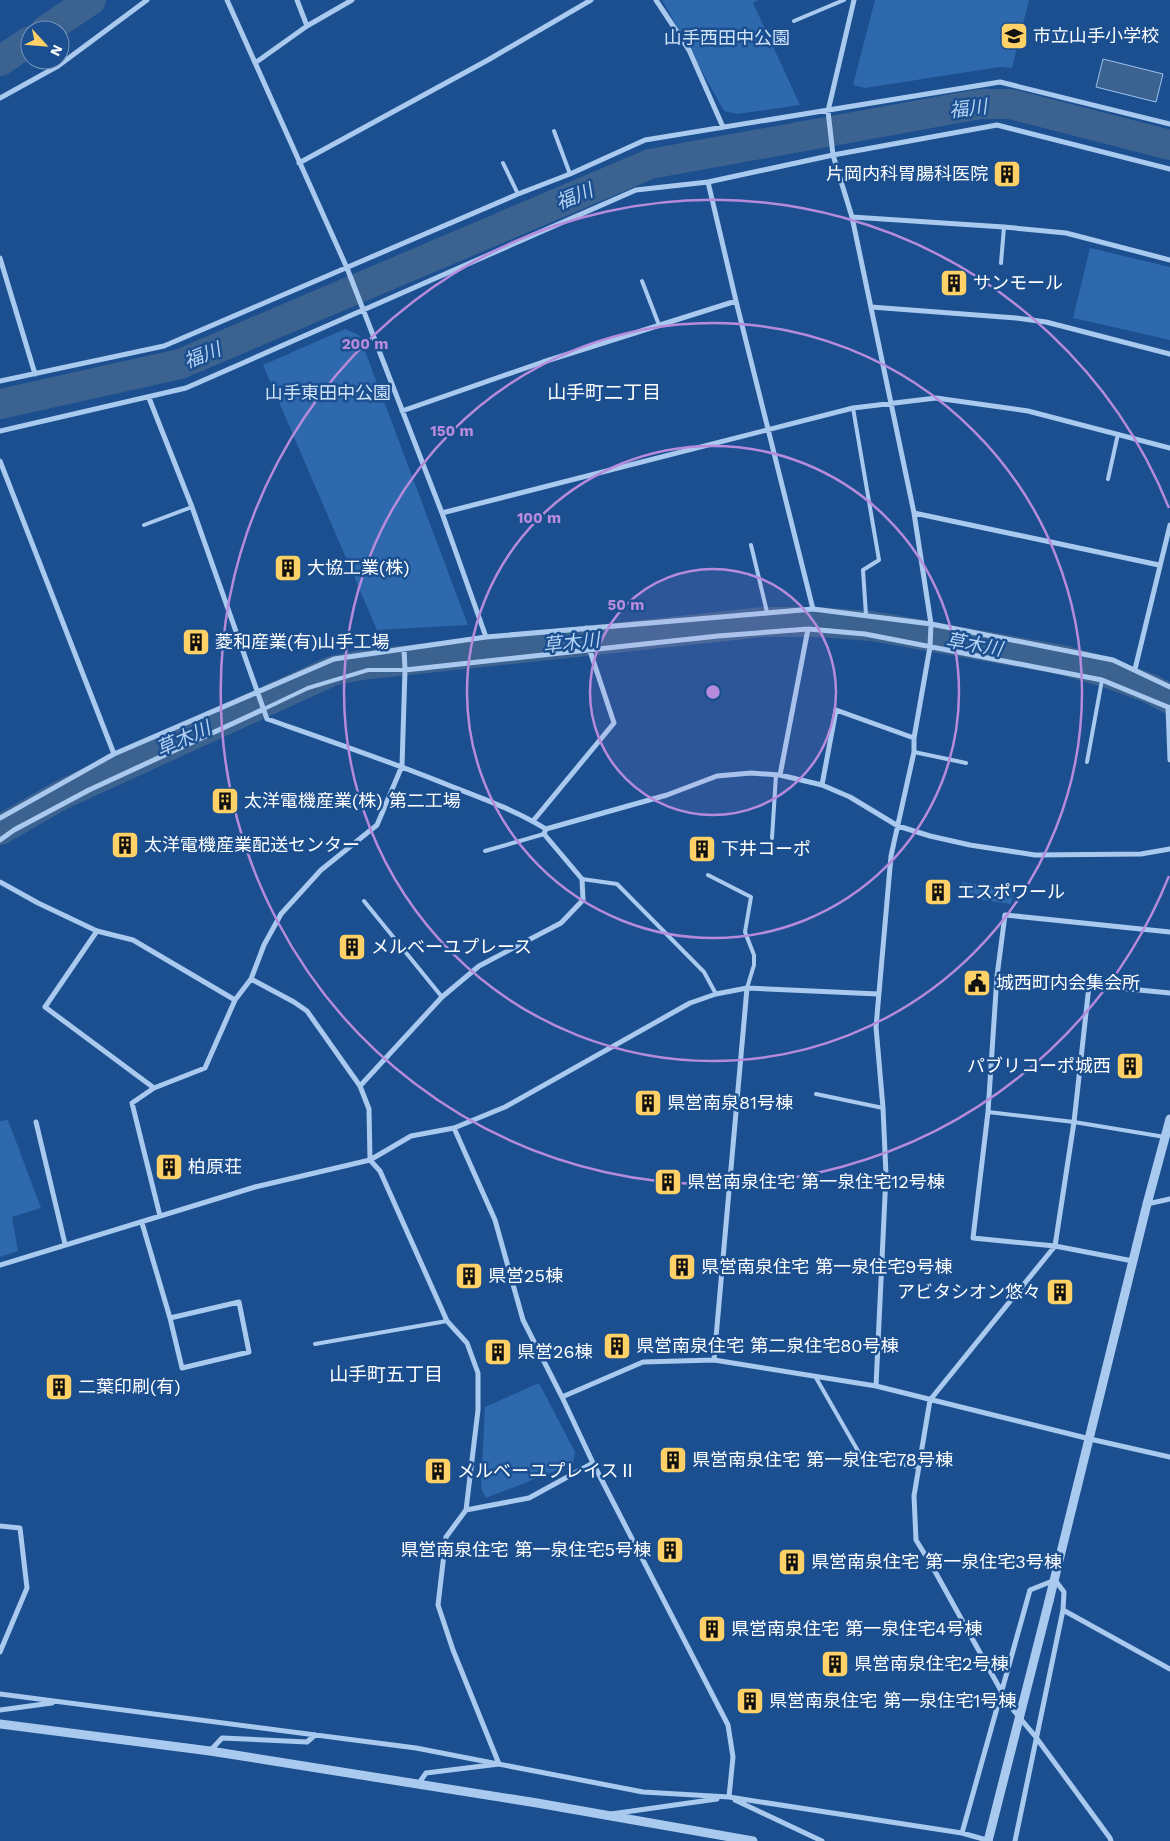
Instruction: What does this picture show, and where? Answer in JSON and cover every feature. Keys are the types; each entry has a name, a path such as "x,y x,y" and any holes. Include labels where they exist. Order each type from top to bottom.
{"street":[{"path":"0,98 58,66 147,0"},
{"path":"227,0 350,275 442,513 486,637"},
{"path":"296,0 307,26"},
{"path":"255,64 307,26 352,0"},
{"path":"299,163 488,60 591,0"},
{"path":"656,0 689,50 723,127"},
{"path":"854,0 828,111 832,152 852,217 892,402 914,513 930,627 930,645 914,738 914,752 891,856 878,994 876,1027 883,1108 886,1175 876,1386"},
{"path":"0,381 164,346 518,194 570,174 645,140 1000,82 1170,124"},
{"path":"0,431 186,388 636,190 708,182 832,152 997,125 1170,169"},
{"path":"708,182 813,609"},
{"path":"852,217 1066,233 1170,260"},
{"path":"0,258 35,374"},
{"path":"402,411 543,362 736,301"},
{"path":"871,307 1046,322 1170,354"},
{"path":"149,398 192,507 267,719 402,766 533,821 545,831 582,879 583,900 561,923 479,966 442,997 360,1086"},
{"path":"442,513 853,408 936,398 1028,411 1170,448"},
{"path":"0,461 114,754"},
{"path":"914,513 1159,565"},
{"path":"1135,669 1170,525"},
{"path":"0,818 114,754 259,694 334,659 404,651 486,637 586,631 813,609 866,615 1113,660 1170,687"},
{"path":"778,775 808,629"},
{"path":"405,667 590,648 808,629 865,634 930,645 1102,680 1169,707 1170,760"},
{"path":"533,821 614,723 586,631"},
{"path":"160,1216 132,1103 154,1088 205,1068 235,1000 251,979 264,946 281,914 321,870 377,825 402,766 404,651"},
{"path":"0,840 14,830 90,790 263,707"},
{"path":"822,785 836,710 914,738"},
{"path":"545,831 667,796 717,776 751,773 778,775 822,785 850,797 898,826 930,836 970,845 1035,855 1140,854 1170,849"},
{"path":"0,882 38,903 97,931 133,940 235,1000"},
{"path":"1134,1262 1055,1246 974,1238 988,1112 1004,916 1170,932"},
{"path":"97,931 45,1006 154,1088"},
{"path":"998,976 1170,993"},
{"path":"251,979 307,1011 360,1086 369,1109 370,1160 380,1170 447,1321 467,1343 478,1373 478,1410 466,1510 446,1537 438,1605 453,1650 500,1764"},
{"path":"1089,986 1074,1122 1055,1246 930,1400 914,1496 916,1540 1009,1706 1035,1736 1111,1841"},
{"path":"0,1265 256,1188 370,1160 411,1136 454,1128 505,1107 690,1003 716,994 747,988 878,994"},
{"path":"714,1360 747,988"},
{"path":"0,1694 416,1748 643,1792 728,1797 962,1833 989,1841 1147,1204 1168,1137 1170,1119"},
{"path":"36,1122 65,1244"},
{"path":"454,1128 495,1220 523,1320 593,1463 728,1725 733,1756 728,1797"},
{"path":"1147,1204 1170,1199"},
{"path":"142,1223 170,1318 182,1368 249,1352 239,1302 170,1318"},
{"path":"562,1397 643,1362 714,1360 876,1386 1170,1457"},
{"path":"466,1510 529,1498 593,1463"},
{"path":"0,1526 20,1528 27,1588 0,1652"},
{"path":"1015,1841 1062,1610 1064,1592 1055,1580"},
{"path":"962,1833 1030,1590 1055,1580"},
{"path":"1062,1610 1170,1669"},
{"path":"0,1710 60,1702"},
{"path":"0,1724 210,1751 420,1783 753,1841"},
{"path":"210,1751 222,1738 307,1742 315,1735"},
{"path":"420,1783 426,1773 500,1764"},
{"path":"606,1814 728,1797 822,1841"}],"lane":[{"path":"794,22 844,0"},
{"path":"554,131 570,174"},
{"path":"503,163 518,194"},
{"path":"1001,263 1004,227"},
{"path":"642,281 659,325"},
{"path":"853,408 879,560 863,570 866,615"},
{"path":"1108,480 1118,434"},
{"path":"144,525 192,507"},
{"path":"751,545 767,612"},
{"path":"263,707 308,688 368,670 405,667"},
{"path":"1086,762 1102,680"},
{"path":"914,752 966,764"},
{"path":"772,838 778,775"},
{"path":"485,851 545,831"},
{"path":"708,875 751,897 745,932 754,955 754,965 747,988"},
{"path":"582,879 617,884 704,972 716,994"},
{"path":"364,902 442,997"},
{"path":"816,1094 883,1108"},
{"path":"988,1112 1074,1122 1168,1137"},
{"path":"314,1344 447,1321"},
{"path":"815,1376 862,1458 918,1467"}],"green space":[{"name":"山手西田中公園","path":"662,0 759,0 753,3 800,105 737,114 724,111"},
{"path":"875,0 1029,0 1012,68 1000,67 865,88 853,85"},
{"path":"1090,248 1170,267 1170,340 1073,318"},
{"name":"山手東田中公園","path":"345,329 359,335 468,625 377,630 263,365"},
{"path":"962,882 1014,889 1011,904 963,897"},
{"path":"8,1120 41,1208 12,1217 18,1251 0,1257 0,1121"},
{"path":"539,1383 575,1452 573,1464 486,1498 481,1488 485,1407"}],"shaded area":[{"path":"1103,59 1163,74 1156,102 1096,87"}],"waterway":[{"path":"61,20 91,0"},
{"path":"0,61 20,48"},
{"name":"福川","path":"0,404 180,364 650,164 980,104 1010,104 1170,145"},
{"name":"草木川","path":"0,830 61,795 332,671 361,665 764,622 816,622 872,626 1063,660 1108,673 1151,689 1170,699"}],"place":[{"name":"市立山手小学校","path":"1014,36"},
{"name":"片岡内科胃腸科医院","path":"1007,174"},
{"name":"サンモール","path":"954,283"},
{"name":"大協工業(株)","path":"288,568"},
{"name":"菱和産業(有)山手工場","path":"196,642"},
{"name":"太洋電機産業(株) 第二工場","path":"225,801"},
{"name":"太洋電機産業配送センター","path":"125,845"},
{"name":"下井コーポ","path":"702,849"},
{"name":"エスポワール","path":"938,892"},
{"name":"メルベーユプレース","path":"352,947"},
{"name":"城西町内会集会所","path":"977,983"},
{"name":"パブリコーポ城西","path":"1130,1066"},
{"name":"県営南泉81号棟","path":"648,1103"},
{"name":"柏原荘","path":"169,1167"},
{"name":"県営南泉住宅 第一泉住宅12号棟","path":"668,1182"},
{"name":"県営南泉住宅 第一泉住宅9号棟","path":"682,1267"},
{"name":"県営25棟","path":"469,1276"},
{"name":"アビタシオン悠々","path":"1060,1292"},
{"name":"県営南泉住宅 第二泉住宅80号棟","path":"617,1346"},
{"name":"県営26棟","path":"498,1352"},
{"name":"二葉印刷(有)","path":"59,1387"},
{"name":"県営南泉住宅 第一泉住宅78号棟","path":"673,1460"},
{"name":"メルベーユプレイスⅡ","path":"438,1471"},
{"name":"県営南泉住宅 第一泉住宅5号棟","path":"670,1550"},
{"name":"県営南泉住宅 第一泉住宅3号棟","path":"792,1562"},
{"name":"県営南泉住宅 第一泉住宅4号棟","path":"712,1629"},
{"name":"県営南泉住宅2号棟","path":"835,1664"},
{"name":"県営南泉住宅 第一泉住宅1号棟","path":"750,1701"}],"district":[{"name":"山手町二丁目","path":"604,392"},
{"name":"山手町五丁目","path":"386,1374"}]}
